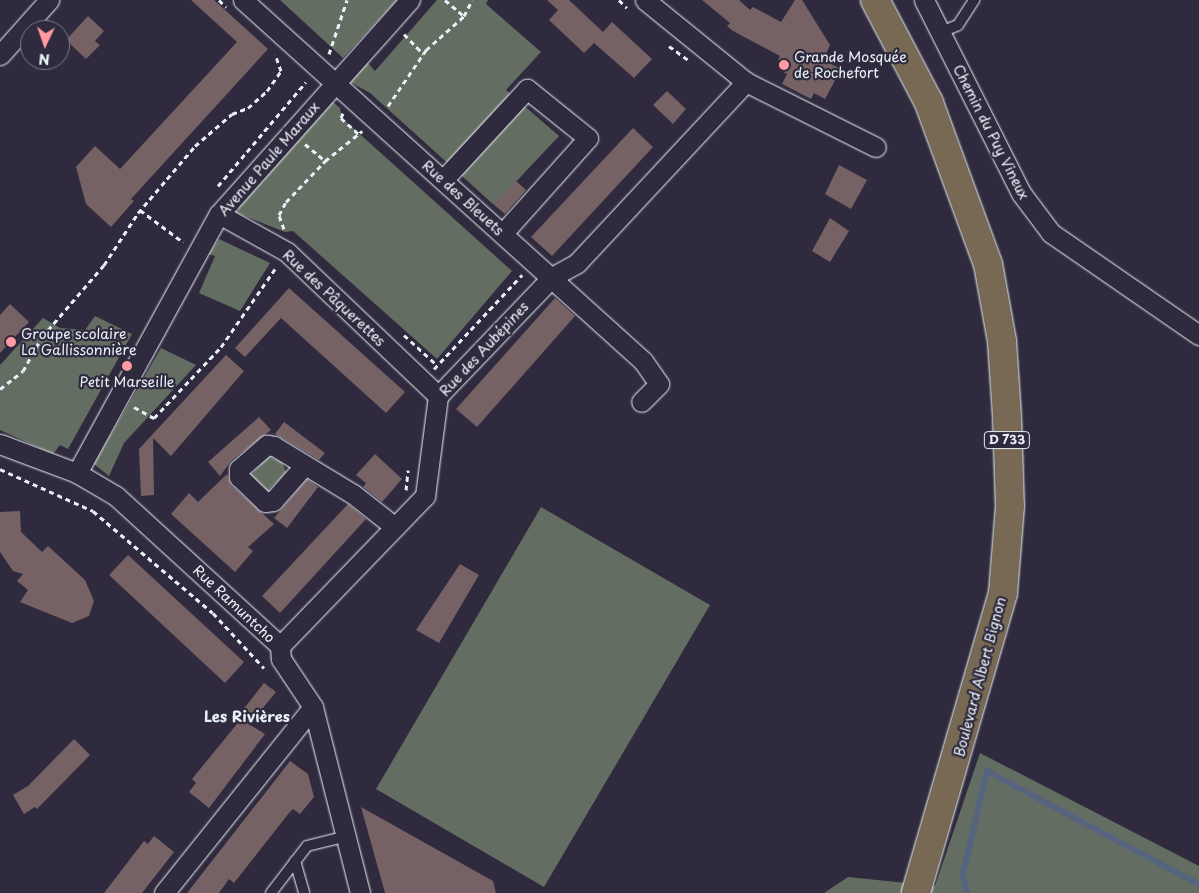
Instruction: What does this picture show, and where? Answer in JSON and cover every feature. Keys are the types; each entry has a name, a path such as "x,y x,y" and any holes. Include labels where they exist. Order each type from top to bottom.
{"main road":[{"name":"Boulevard Albert Bignon","path":"875,0 929,103 988,264 1002,341 1007,417 1010,506 1003,593 916,893"}],"street":[{"path":"0,55 49,0"},
{"name":"Avenue Paule Maraux","path":"77,473 219,214 410,0"},
{"name":"Chemin du Puy Vineux","path":"924,0 1021,193 1051,233 1199,335"},
{"name":"Rue des Bleuets","path":"238,6 335,84 369,130 443,180 643,361 659,384 641,402"},
{"path":"639,6 746,82 876,147"},
{"name":"Rue des Aubépines","path":"280,646 425,496 438,396 552,277 576,263 746,82"},
{"path":"443,180 526,90 588,138 502,233"},
{"name":"Rue des Pâquerettes","path":"219,214 283,258 438,396"},
{"path":"0,444 77,473"},
{"path":"303,466 353,494 395,527"},
{"name":"Rue Ramuntcho","path":"77,473 116,496 280,646 281,659 313,707 344,837 360,893"},
{"path":"164,893 313,707"}],"lane":[{"path":"941,32 958,24 974,0"},
{"path":"271,893 307,846 344,837"},
{"path":"295,861 304,893"}],"path":[{"path":"219,0 238,6"},
{"path":"446,0 464,16"},
{"path":"286,270 279,215 286,202 325,161 369,130 422,54 464,16 472,0"},
{"path":"619,0 639,6"},
{"path":"392,20 422,54"},
{"path":"668,44 698,66"},
{"path":"0,389 23,371 42,337 104,265 140,210 195,146 232,114 248,108 267,91 281,71 274,52"},
{"path":"292,132 325,161"},
{"path":"140,210 187,245"},
{"path":"118,398 154,418 221,347 283,258"},
{"path":"422,381 522,274 515,268"},
{"path":"409,464 404,488 418,503"},
{"path":"0,469 93,511 212,613 270,674"}],"green space":[{"path":"280,0 397,0 343,58"},
{"path":"437,0 488,0 486,4 541,52 506,90 559,136 494,205 370,93 341,77 361,55 375,71"},
{"path":"325,95 340,108 342,118 512,271 437,359 293,231 285,232 237,213 244,186"},
{"path":"219,239 270,263 240,311 199,293 215,256 209,254"},
{"path":"95,316 132,334 68,449 60,445 53,454 0,430 0,365 43,318 60,328 85,330"},
{"path":"161,348 196,365 124,443 109,476 94,464"},
{"path":"268,456 282,462 286,472 267,492 251,475"},
{"path":"541,507 710,605 544,887 376,789"},
{"path":"980,753 1199,866 1199,893 824,893 848,877 935,886"}],"building":[{"path":"191,0 214,0 268,49 131,199 134,201 111,227 86,204 76,167 95,146 120,169 237,42"},
{"path":"547,0 569,0 603,32 612,22 652,59 634,78 594,43 584,53 549,20 558,10"},
{"path":"702,0 739,0 750,10 753,7 781,22 795,0 802,0 830,45 826,54 832,57 829,63 841,69 825,99 814,93 811,99 782,84 787,74 779,70 782,63 778,60 780,56 733,31 727,26 730,23"},
{"path":"88,16 104,31 95,41 100,45 86,59 70,44 70,36"},
{"path":"667,91 686,109 673,124 653,105"},
{"path":"633,128 653,147 552,256 531,237"},
{"path":"839,165 867,180 851,209 825,194"},
{"path":"516,181 526,190 505,214 494,205"},
{"path":"830,218 849,231 830,262 812,251"},
{"path":"289,288 405,392 386,413 281,318 245,357 235,348"},
{"path":"555,298 575,316 477,427 456,409"},
{"path":"10,304 29,322 0,353 0,315"},
{"path":"226,355 244,371 171,456 153,438 154,495 141,496 139,449"},
{"path":"259,417 271,430 232,460 220,476 208,462"},
{"path":"284,422 325,453 319,460 275,434"},
{"path":"375,454 402,479 382,502 363,487 366,483 356,475"},
{"path":"227,474 231,485 274,524 248,547 253,551 235,572 171,514 189,493 198,502"},
{"path":"307,479 318,487 287,528 274,518"},
{"path":"348,504 366,519 280,613 262,596"},
{"path":"20,511 21,532 42,552 48,546 85,580 94,601 89,616 72,623 20,602 28,590 17,581 23,574 13,571 0,552 0,512"},
{"path":"128,555 244,662 225,683 109,575"},
{"path":"460,564 479,575 439,643 416,630"},
{"path":"264,683 276,692 253,720 242,711"},
{"path":"241,719 265,734 209,808 189,792 196,783 192,779"},
{"path":"74,739 90,755 37,809 35,807 24,814 13,795 28,786"},
{"path":"290,761 308,774 314,797 300,814 293,809 289,813 234,883 229,879 219,893 187,893"},
{"path":"361,807 493,881 496,893 385,893"},
{"path":"154,836 174,852 142,893 104,893 144,841 148,844"}],"waterway":[{"path":"967,893 963,874 987,771 1199,884"}],"place":[{"name":"Grande Mosquée de Rochefort","path":"784,65"},
{"name":"Groupe scolaire La Gallissonnière","path":"11,342"},
{"name":"Petit Marseille","path":"127,366"}],"district":[{"name":"Les Rivières","path":"247,716"}]}
